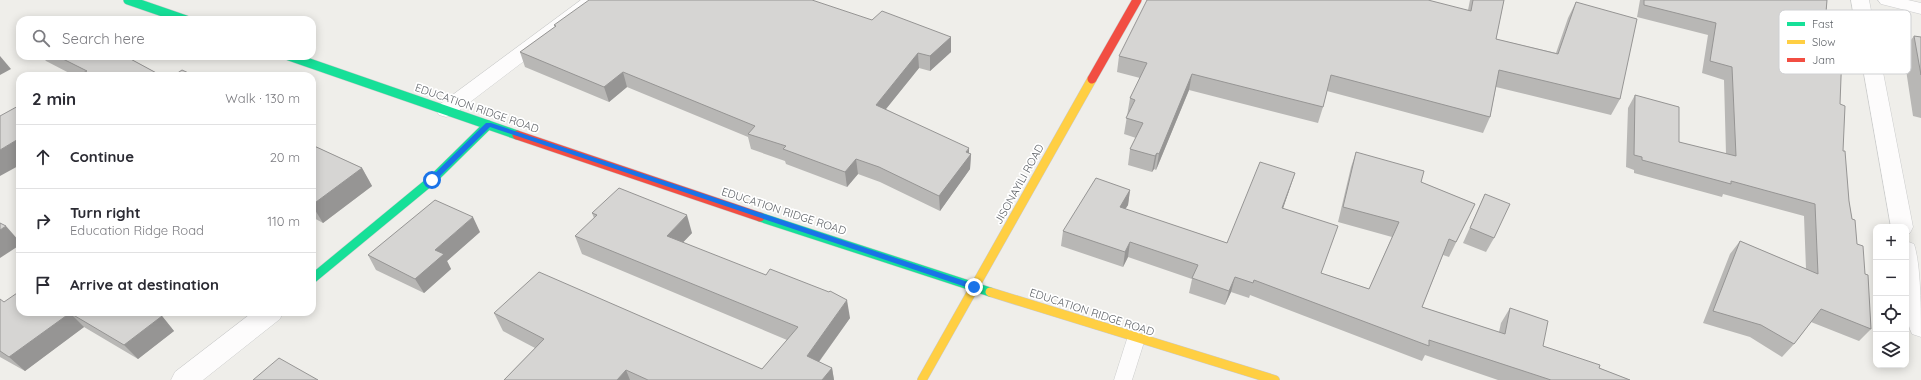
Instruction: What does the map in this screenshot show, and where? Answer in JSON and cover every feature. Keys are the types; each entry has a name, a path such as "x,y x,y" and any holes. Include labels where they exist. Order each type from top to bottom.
{"main road":[{"path":"128,0 174,16"},
{"name":"JISONAYILI ROAD","path":"922,380 1137,0"},
{"name":"EDUCATION RIDGE ROAD","path":"302,60 488,125 974,287 1136,339 1275,380"},
{"path":"316,275 432,180 488,125"}],"street":[{"path":"446,110 593,0"},
{"path":"1860,0 1862,10"},
{"path":"1887,0 1921,8"},
{"path":"1874,74 1901,224"},
{"path":"1908,260 1919,313"},
{"path":"184,380 266,316"}],"lane":[{"path":"1123,380 1136,339"}],"building":[{"path":"589,0 812,0 872,20 882,11 951,37 930,56 918,53 876,105 969,148 966,152 971,154 939,196 879,167 856,159 845,172 783,149 786,146 748,134 755,126 623,72 604,87 520,52"},
{"path":"1147,0 1428,0 1471,11 1473,0 1504,0 1496,39 1558,54 1576,2 1637,19 1620,99 1499,70 1490,117 1331,75 1323,107 1192,74 1159,154 1157,153 1155,156 1130,149 1143,123 1126,118 1135,100 1130,98 1147,63 1119,56"},
{"path":"1644,0 1827,0 1826,10 1779,10 1779,74 1841,74 1840,104 1845,106 1843,151 1845,151 1849,201 1852,219 1855,220 1857,244 1863,246 1865,274 1868,275 1871,329 1821,309 1794,344 1761,325 1713,311 1740,241 1818,274 1815,204 1731,181 1731,184 1642,160 1642,157 1634,155 1635,95 1679,107 1679,142 1736,156 1732,67 1710,61 1716,23 1644,5"},
{"path":"1914,36 1921,37 1921,75"},
{"path":"65,60 132,60 155,72 85,72 87,71"},
{"path":"16,107 16,140 0,150 0,116"},
{"path":"316,147 362,168 316,202"},
{"path":"1356,152 1424,171 1421,182 1475,204 1456,242 1449,239 1422,307 1505,334 1510,308 1548,321 1543,346 1600,365 1599,368 1630,380 1551,380 1429,340 1429,346 1254,280 1253,283 1235,277 1229,291 1192,278 1198,265 1130,242 1125,252 1063,231 1096,178 1130,190 1120,207 1227,243 1260,162 1295,173 1282,208 1338,226 1321,273 1369,289 1399,222 1343,207"},
{"path":"619,188 687,215 667,236 766,275 770,269 829,292 830,291 847,300 807,356 832,368 822,380 648,380 626,370 617,380 504,380 544,339 494,313 539,272 762,369 798,327 575,236 597,215 592,213"},
{"path":"1485,194 1510,204 1494,238 1470,228"},
{"path":"435,200 473,217 435,250 444,254 415,279 368,255"},
{"path":"0,223 6,226 0,230"},
{"path":"16,294 16,316 66,316 9,357 0,351 0,299 4,302"},
{"path":"75,316 162,316 124,345"},
{"path":"279,358 318,380 253,380"}],"traffic: fast":[{"path":"128,0 174,16"},
{"path":"301,60 517,135"},
{"path":"316,276 432,180 488,125"},
{"path":"760,217 990,292"}],"traffic: slow":[{"path":"922,380 1092,79"},
{"path":"990,292 1275,380"}],"traffic: jam":[{"path":"1092,79 1137,0"},
{"path":"517,135 760,217"}],"route":[{"path":"432,180 488,125 974,287"}]}
